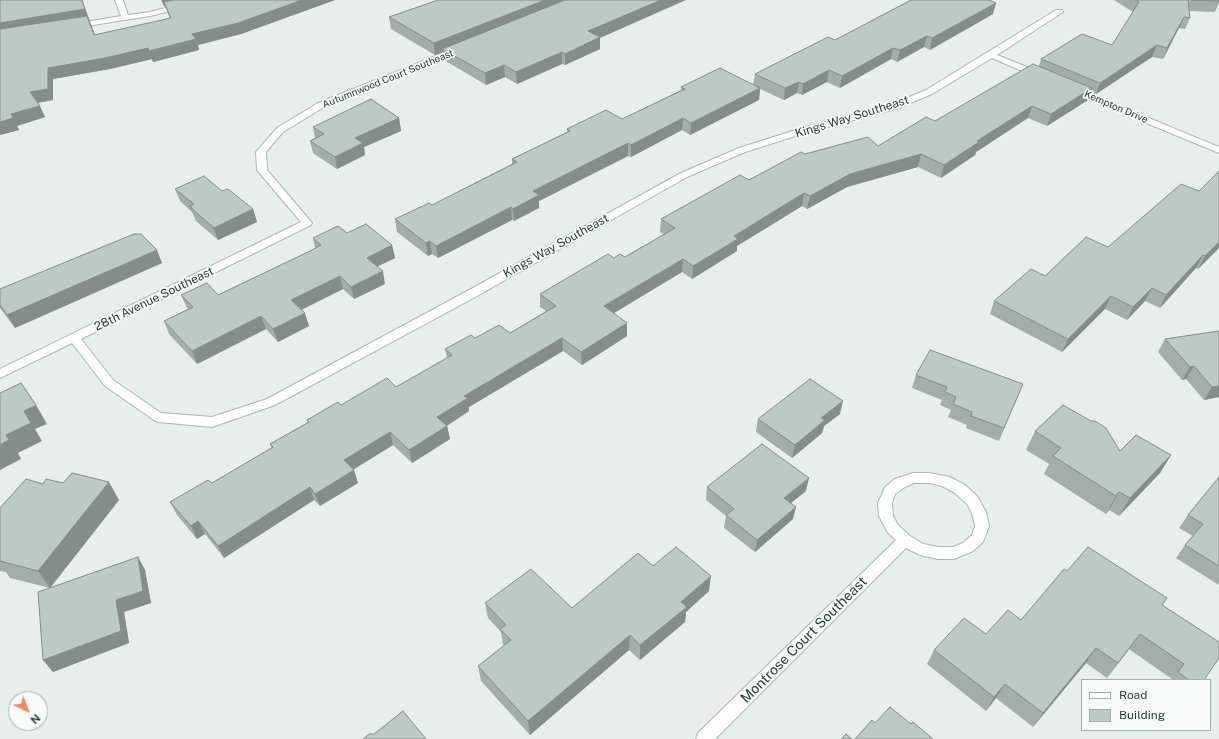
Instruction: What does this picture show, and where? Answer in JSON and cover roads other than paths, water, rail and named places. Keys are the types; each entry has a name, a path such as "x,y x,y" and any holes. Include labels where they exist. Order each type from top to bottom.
{"street":[{"path":"119,0 125,18"},
{"path":"62,28 125,18 205,0"},
{"name":"Kings Way Southeast","path":"74,338 109,383 158,417 212,422 271,402 468,296 684,175 749,148 805,130 893,107 929,92 1059,12"},
{"name":"Autumnwood Court Southeast","path":"307,223 262,170 261,152 280,130 320,105 467,47"},
{"path":"991,55 1050,80"},
{"name":"Kempton Drive","path":"1065,86 1219,150"},
{"name":"28th Avenue Southeast","path":"0,374 307,223"},
{"path":"913,478 929,478 945,481 960,489 972,500 980,512 982,526 978,538 968,547 954,553 938,553 920,549 905,540 893,529 886,516 885,503 890,491 900,483 913,478"},
{"name":"Montrose Court Southeast","path":"704,739 905,540"}]}
